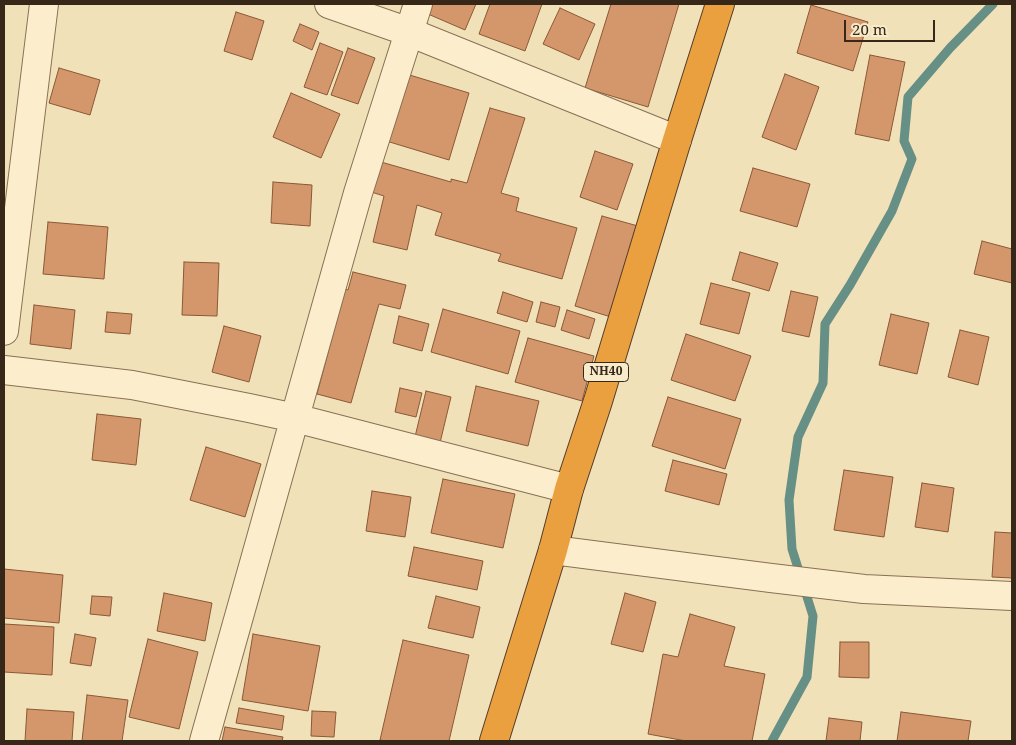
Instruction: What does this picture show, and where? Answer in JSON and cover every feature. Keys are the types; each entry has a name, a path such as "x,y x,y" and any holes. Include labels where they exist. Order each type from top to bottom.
{"highway":[{"name":"NH40","path":"494,741 553,550 569,489 598,401 720,4"}],"street":[{"path":"4,331 44,4"},
{"path":"329,4 409,32 677,140"},
{"path":"204,741 358,193 418,4"},
{"path":"4,370 132,384 249,408 295,418 569,489"},
{"path":"553,550 864,589 1012,596"}],"building":[{"path":"432,4 476,4 465,30 428,14"},
{"path":"490,4 542,4 525,51 479,34"},
{"path":"611,4 679,4 648,107 585,88"},
{"path":"811,5 868,22 853,71 797,53"},
{"path":"560,8 595,24 579,60 543,44"},
{"path":"236,12 264,21 252,60 224,51"},
{"path":"300,24 319,32 312,50 293,41"},
{"path":"320,43 343,52 327,95 304,87"},
{"path":"348,48 375,58 358,104 331,95"},
{"path":"870,55 905,62 889,141 855,134"},
{"path":"59,68 100,80 90,115 49,103"},
{"path":"403,73 469,93 449,160 383,140"},
{"path":"785,74 819,87 796,150 762,137"},
{"path":"291,93 340,114 321,158 273,137"},
{"path":"490,108 525,118 501,193 519,198 516,211 577,228 562,279 498,261 501,254 435,235 442,213 417,205 407,250 373,242 384,196 365,190 374,160 451,182 451,179 467,183"},
{"path":"595,151 633,164 617,210 580,197"},
{"path":"753,168 810,184 797,227 740,211"},
{"path":"273,182 312,185 310,226 271,223"},
{"path":"602,216 638,226 611,317 575,306"},
{"path":"48,222 108,227 104,279 43,274"},
{"path":"982,241 1012,249 1012,283 974,274"},
{"path":"740,252 778,263 769,291 732,280"},
{"path":"184,262 219,263 217,316 182,315"},
{"path":"353,272 406,285 400,309 379,304 351,403 317,394 345,289 348,290"},
{"path":"711,283 750,293 739,334 700,324"},
{"path":"791,291 818,297 809,337 782,331"},
{"path":"503,292 533,302 527,322 497,313"},
{"path":"541,302 560,307 555,327 536,322"},
{"path":"34,305 75,310 71,349 30,344"},
{"path":"443,309 520,331 508,374 431,352"},
{"path":"567,310 595,319 589,339 561,330"},
{"path":"107,312 132,314 130,334 105,332"},
{"path":"891,314 929,323 917,374 879,365"},
{"path":"399,316 429,324 422,351 393,343"},
{"path":"224,326 261,336 249,382 212,372"},
{"path":"960,330 989,337 978,385 948,377"},
{"path":"686,334 751,356 735,401 671,380"},
{"path":"528,338 594,356 582,401 515,382"},
{"path":"476,386 539,401 528,446 466,431"},
{"path":"400,388 422,393 416,417 395,412"},
{"path":"426,391 451,397 439,447 414,441"},
{"path":"668,397 741,419 725,469 652,446"},
{"path":"97,414 141,419 136,465 92,460"},
{"path":"206,447 261,464 245,517 190,500"},
{"path":"673,460 727,474 719,505 665,491"},
{"path":"844,470 893,477 884,537 834,530"},
{"path":"443,479 515,494 503,548 431,533"},
{"path":"922,483 954,488 948,532 915,527"},
{"path":"372,491 411,497 405,537 366,531"},
{"path":"995,532 1012,533 1012,578 992,577"},
{"path":"414,547 483,561 477,590 408,576"},
{"path":"4,569 63,575 59,623 4,618"},
{"path":"164,593 212,603 205,641 157,631"},
{"path":"625,593 656,602 643,652 611,644"},
{"path":"92,596 112,597 110,616 90,614"},
{"path":"436,596 480,607 473,638 428,628"},
{"path":"690,614 735,627 724,666 765,674 752,741 686,741 648,734 663,654 678,657"},
{"path":"4,624 54,627 52,675 4,672"},
{"path":"75,634 96,638 91,666 70,663"},
{"path":"253,634 320,646 308,711 242,700"},
{"path":"148,639 198,652 179,729 129,717"},
{"path":"403,640 469,655 449,741 380,740"},
{"path":"840,642 869,642 869,678 839,677"},
{"path":"87,695 128,700 122,741 82,741"},
{"path":"239,708 284,716 282,730 236,723"},
{"path":"27,709 74,712 72,741 25,741"},
{"path":"312,711 336,712 334,737 311,736"},
{"path":"901,712 971,721 968,741 897,741"},
{"path":"829,718 862,722 860,741 826,741"},
{"path":"225,727 283,737 282,741 222,741"}],"waterway":[{"path":"772,741 807,677 813,616 792,549 789,500 798,437 823,383 825,324 850,285 892,211 912,159 904,141 908,97 950,48 993,4"}]}
